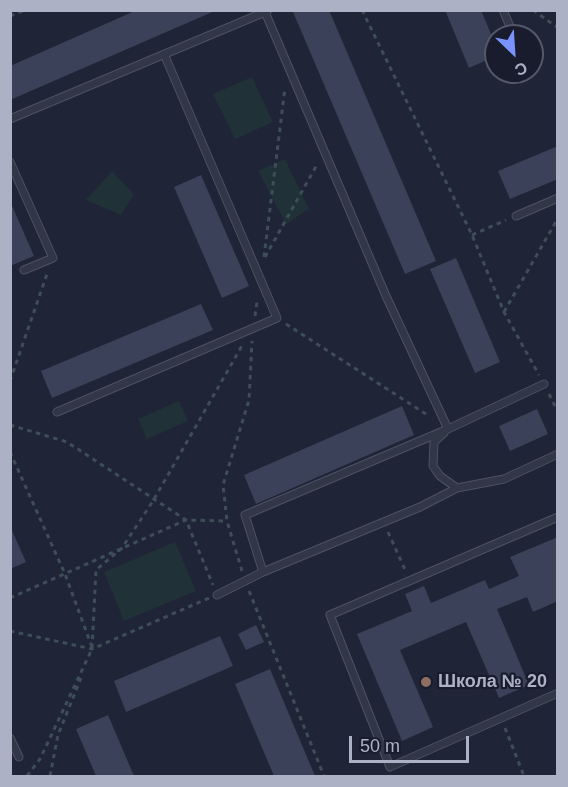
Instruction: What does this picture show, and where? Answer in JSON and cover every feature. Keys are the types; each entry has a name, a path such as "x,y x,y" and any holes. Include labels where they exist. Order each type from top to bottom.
{"lane":[{"path":"503,10 509,24"},
{"path":"10,119 267,11 324,151 448,429"},
{"path":"57,412 277,318 164,54"},
{"path":"10,162 53,258 24,270"},
{"path":"516,216 558,198"},
{"path":"263,572 245,515 448,429 544,384"},
{"path":"448,429 434,442 434,466 440,476 458,488"},
{"path":"217,595 263,572 384,522 458,488 504,479 558,454"},
{"path":"558,517 330,615 390,766 558,693"},
{"path":"10,738 19,757"}],"path":[{"path":"10,16 25,10"},
{"path":"362,10 472,235 504,312 558,412"},
{"path":"533,10 558,28"},
{"path":"288,65 264,260 324,151"},
{"path":"472,235 516,216"},
{"path":"504,312 558,218"},
{"path":"10,381 53,258"},
{"path":"261,281 253,327 249,400 223,485 227,521 245,581 324,777"},
{"path":"277,318 448,429"},
{"path":"50,777 58,735 93,649 96,570 122,548 153,501 253,327"},
{"path":"10,425 67,442 153,501 186,520 217,595 93,649 10,631"},
{"path":"10,452 65,574 93,649 40,759 27,777"},
{"path":"10,598 186,520 227,521"},
{"path":"384,522 410,580"},
{"path":"502,718 524,777"}],"shaded area":[{"path":"252,77 273,122 235,139 213,94"},
{"path":"285,159 309,209 286,224 258,171"},
{"path":"112,171 134,194 121,215 86,200"},
{"path":"179,401 188,421 147,439 138,419"},
{"path":"175,542 196,591 124,621 104,572"}],"building":[{"path":"137,10 217,10 10,100 10,66"},
{"path":"329,10 436,261 405,274 293,12"},
{"path":"445,10 481,10 487,24 484,24 484,61 469,68"},
{"path":"558,146 558,179 510,199 498,171"},
{"path":"201,175 249,286 222,298 174,187"},
{"path":"10,201 34,256 10,266"},
{"path":"456,258 500,362 475,373 430,269"},
{"path":"201,304 213,330 52,398 41,371"},
{"path":"402,406 414,435 256,504 244,475"},
{"path":"537,409 548,434 510,451 499,426"},
{"path":"10,526 26,562 10,569"},
{"path":"558,537 558,601 533,612 527,597 497,609 529,685 499,698 466,622 400,650 433,727 402,741 357,634 412,611 405,594 424,586 431,603 485,580 489,589 519,576 510,557"},
{"path":"256,625 264,642 246,650 238,634"},
{"path":"220,636 233,666 126,712 114,681"},
{"path":"270,669 315,776 274,776 235,684"},
{"path":"108,715 134,776 96,776 76,729"}],"place":[{"name":"Школа № 20","path":"426,682"}]}
